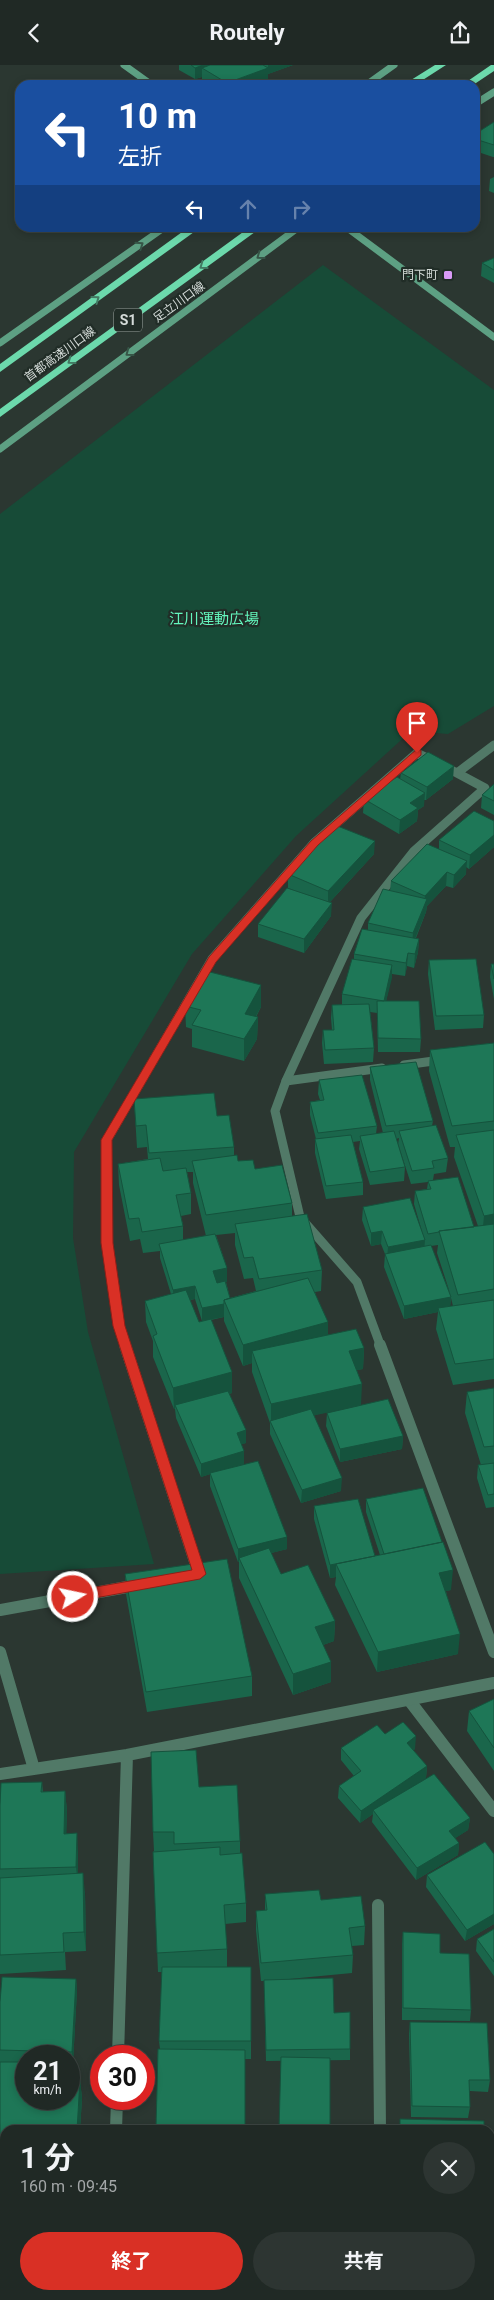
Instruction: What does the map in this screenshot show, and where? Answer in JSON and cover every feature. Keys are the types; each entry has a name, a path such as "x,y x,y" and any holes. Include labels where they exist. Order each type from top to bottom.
{"highway":[{"path":"416,80 441,65"},
{"path":"474,80 494,67"},
{"name":"首都高速川口線","path":"0,369 189,232"},
{"name":"首都高速川口線","path":"0,414 250,232"}],"main road":[{"path":"124,65 145,80"},
{"path":"373,80 394,65"},
{"path":"480,101 494,92"},
{"path":"0,343 158,232"},
{"name":"足立川口線","path":"0,449 292,232"},
{"path":"353,232 494,337"}],"street":[{"path":"457,773 494,745"},
{"path":"190,1575 200,1574 119,1326 107,1243 107,1140 212,959 314,843 417,753 485,788 414,851 361,918 286,1081 275,1111 300,1217 358,1281 494,1652"},
{"path":"286,1081 454,1058"},
{"path":"0,1610 152,1582"},
{"path":"0,1652 34,1769"},
{"path":"0,1774 127,1755 494,1683"},
{"path":"409,1700 494,1811"},
{"path":"118,2045 127,1755"},
{"path":"378,1905 380,2125"},
{"path":"116,2125 117,2110"}],"green space":[{"name":"江川運動広場","path":"323,265 494,390 494,706 448,734 411,731 296,836 192,954 74,1152 73,1238 88,1332 154,1564 0,1574 0,514"}],"building":[{"path":"191,65 203,65 195,68"},
{"path":"210,65 263,65 268,68 235,80 222,80 202,68"},
{"path":"494,122 494,145 480,141 480,131"},
{"path":"494,258 494,270 482,263"},
{"path":"428,752 454,766 427,787 401,773"},
{"path":"397,777 425,793 410,803 418,808 400,820 364,799"},
{"path":"494,784 494,801 482,795"},
{"path":"474,811 494,821 494,835 470,855 439,840"},
{"path":"335,825 375,841 328,891 288,874"},
{"path":"427,844 467,861 454,875 447,872 425,896 391,881"},
{"path":"287,888 332,903 304,939 258,924"},
{"path":"383,889 427,899 413,933 368,923"},
{"path":"362,929 419,939 415,954 408,953 406,963 354,954"},
{"path":"352,959 392,965 384,1001 342,994"},
{"path":"476,959 484,1015 436,1016 429,960"},
{"path":"491,964 494,964 494,979"},
{"path":"206,971 261,985 245,1014 258,1017 244,1039 192,1025 201,1010 185,1006"},
{"path":"377,1001 419,1001 421,1039 378,1038"},
{"path":"369,1004 374,1048 325,1050 323,1030 334,1030 332,1005"},
{"path":"494,1043 494,1121 452,1126 430,1050"},
{"path":"416,1062 433,1121 386,1126 370,1067"},
{"path":"362,1075 377,1126 318,1133 310,1102 324,1100 319,1080"},
{"path":"214,1093 217,1116 229,1115 234,1147 149,1153 146,1125 136,1126 134,1099"},
{"path":"436,1125 448,1158 432,1161 434,1168 412,1171 399,1131"},
{"path":"494,1130 494,1214 484,1216 456,1135"},
{"path":"394,1131 405,1167 370,1172 360,1136"},
{"path":"351,1135 363,1182 326,1186 315,1139"},
{"path":"237,1155 238,1161 253,1160 255,1169 282,1165 292,1203 206,1215 192,1161"},
{"path":"160,1158 163,1171 186,1168 191,1193 176,1195 183,1226 142,1232 139,1218 129,1219 118,1164"},
{"path":"458,1177 474,1227 428,1234 415,1191 431,1189 428,1181"},
{"path":"410,1198 425,1240 388,1247 382,1231 371,1233 363,1207"},
{"path":"307,1214 322,1270 259,1279 253,1257 244,1258 235,1224"},
{"path":"494,1224 494,1289 458,1295 439,1231"},
{"path":"215,1234 227,1268 213,1271 217,1283 225,1281 230,1298 224,1300 224,1304 202,1308 195,1286 173,1290 159,1244"},
{"path":"431,1245 451,1297 404,1306 385,1254"},
{"path":"308,1278 328,1322 243,1345 224,1300"},
{"path":"186,1290 199,1322 211,1319 232,1372 173,1388 153,1336 157,1334 145,1301"},
{"path":"494,1300 494,1359 455,1364 438,1308"},
{"path":"356,1329 364,1348 349,1351 362,1384 271,1404 252,1351"},
{"path":"494,1388 494,1446 484,1447 467,1392"},
{"path":"228,1391 246,1430 237,1433 244,1451 201,1464 175,1405"},
{"path":"388,1399 403,1436 340,1449 327,1413"},
{"path":"311,1409 342,1478 302,1490 270,1421"},
{"path":"258,1461 287,1537 238,1549 210,1473"},
{"path":"494,1463 494,1494 488,1495 478,1465"},
{"path":"423,1488 442,1542 384,1554 366,1499"},
{"path":"358,1499 375,1556 330,1565 314,1506"},
{"path":"443,1542 453,1570 439,1573 460,1634 378,1652 336,1564"},
{"path":"269,1548 281,1574 308,1565 335,1621 315,1627 331,1662 293,1674 239,1558"},
{"path":"227,1559 252,1676 146,1692 125,1574"},
{"path":"494,1699 494,1748 469,1711"},
{"path":"403,1722 416,1736 407,1743 427,1766 361,1811 339,1786 361,1771 341,1748 377,1725 385,1734"},
{"path":"196,1750 199,1787 237,1785 240,1841 174,1844 174,1832 153,1832 151,1752"},
{"path":"434,1774 470,1818 449,1831 459,1843 417,1868 373,1810"},
{"path":"42,1782 41,1792 65,1791 64,1834 77,1833 76,1867 0,1869 1,1783"},
{"path":"485,1842 494,1854 494,1914 467,1930 427,1875"},
{"path":"220,1847 220,1855 242,1853 246,1903 224,1905 227,1949 157,1953 153,1852"},
{"path":"83,1873 84,1932 63,1933 64,1952 0,1955 0,1878"},
{"path":"319,1890 321,1900 361,1896 365,1926 349,1928 353,1955 261,1963 256,1911 267,1910 265,1894"},
{"path":"494,1929 494,1962 477,1939"},
{"path":"403,1932 440,1934 440,1953 469,1954 471,2010 403,2008"},
{"path":"162,1967 251,1967 251,2041 159,2041"},
{"path":"2,1977 76,1979 72,2045 15,2045 15,2050 0,2050"},
{"path":"333,1978 334,2013 350,2012 350,2049 266,2050 264,1980"},
{"path":"410,2022 487,2023 490,2080 469,2080 470,2107 412,2106"},
{"path":"158,2049 245,2050 245,2125 156,2125"},
{"path":"281,2057 330,2058 330,2125 279,2125"},
{"path":"0,2062 15,2062 15,2110 78,2110 77,2125 0,2125"},
{"path":"400,2119 484,2121 484,2125 400,2125"}],"place":[{"name":"門下町","path":"448,275"}],"route":[{"path":"73,1597 200,1574 119,1326 107,1243 107,1140 212,959 314,843 417,753"}]}
